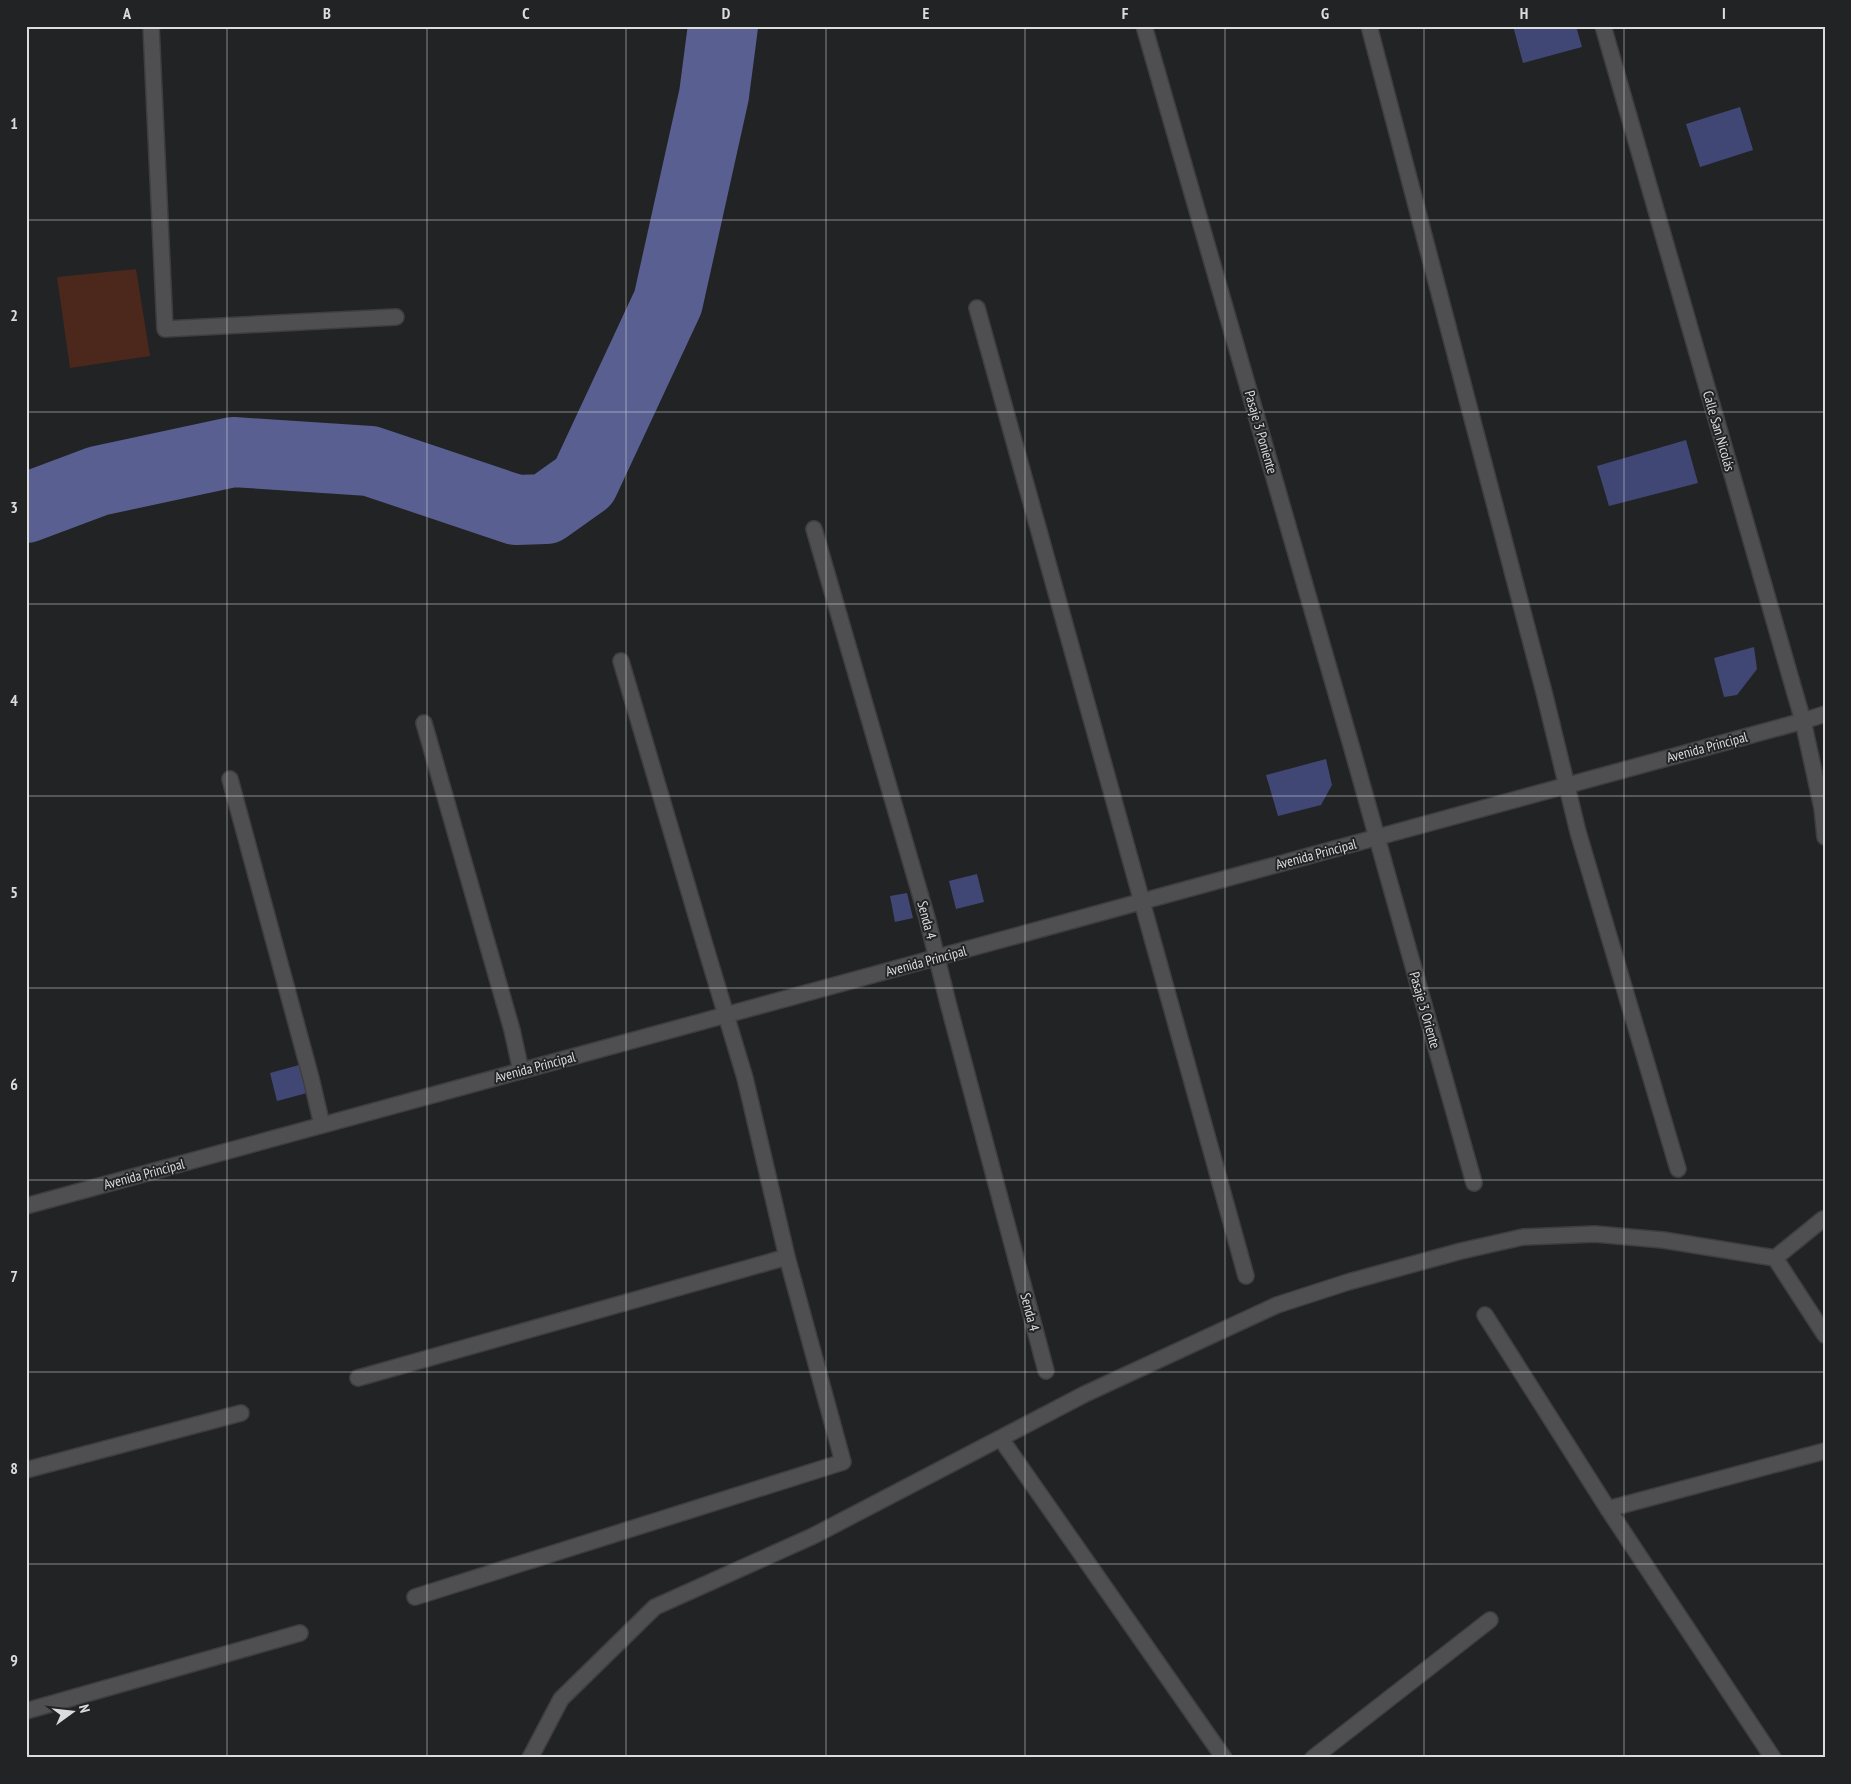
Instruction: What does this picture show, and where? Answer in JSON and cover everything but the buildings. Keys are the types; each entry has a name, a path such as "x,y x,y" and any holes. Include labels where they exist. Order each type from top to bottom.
{"street":[{"path":"151,26 165,329 396,317"},
{"name":"Pasaje 3 Poniente","path":"1144,26 1376,837"},
{"path":"1369,26 1545,696 1566,786 1678,1169"},
{"name":"Calle San Nicolás","path":"1602,26 1803,721 1822,808 1825,837"},
{"path":"977,308 1246,1276"},
{"name":"Senda 4","path":"814,530 927,918 1046,1371"},
{"path":"415,1597 843,1462 787,1256 745,1078 621,661"},
{"name":"Avenida Principal","path":"26,1206 1825,714"},
{"path":"424,723 512,1030 521,1071"},
{"path":"230,779 322,1125"},
{"name":"Pasaje 3 Oriente","path":"1376,837 1474,1183"},
{"path":"530,1758 561,1699 655,1607 813,1536 1085,1394 1277,1305 1348,1282 1462,1250 1523,1237 1595,1234 1663,1240 1775,1258 1824,1220 1825,1204"},
{"path":"358,1378 787,1256"},
{"path":"1775,1258 1825,1335"},
{"path":"1486,1315 1608,1509 1773,1758"},
{"path":"26,1470 241,1413"},
{"path":"1001,1439 1224,1758"},
{"path":"1608,1509 1825,1451"},
{"path":"1313,1758 1490,1620"},
{"path":"26,1711 300,1634"}],"shaded area":[{"path":"136,269 150,356 70,368 57,277"}],"waterway":[{"path":"26,508 98,481 233,452 370,461 516,510 546,509 584,482 668,302 714,95 723,26"}]}
